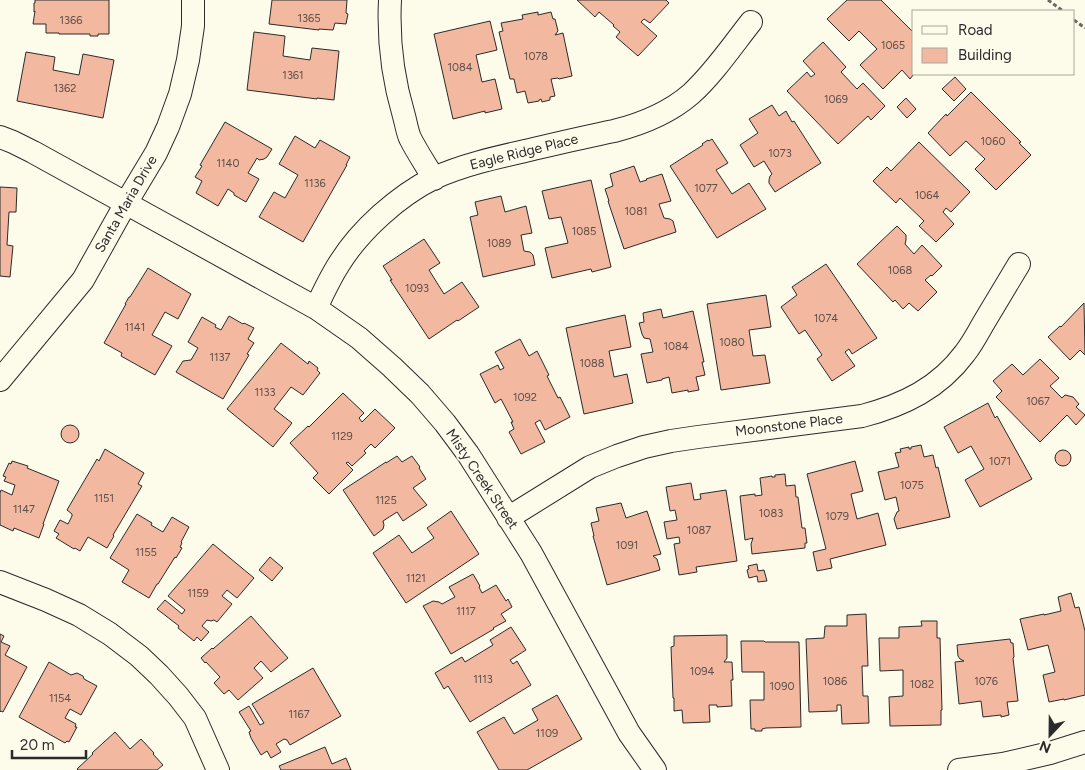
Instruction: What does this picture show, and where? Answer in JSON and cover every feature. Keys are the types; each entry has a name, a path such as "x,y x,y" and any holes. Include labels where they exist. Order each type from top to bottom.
{"street":[{"name":"Santa Maria Drive","path":"0,380 82,280 156,153 180,94 188,60 193,0"},
{"path":"390,0 391,48 401,108 410,137 434,178"},
{"name":"Eagle Ridge Place","path":"316,308 340,263 355,242 372,224 412,192 434,178 480,161 614,131 656,117 683,100 704,81 751,22"},
{"name":"Misty Creek Street","path":"0,137 33,152 316,308 359,338 392,366 420,394 468,454 531,553 629,733 655,770"},
{"name":"Moonstone Place","path":"508,518 590,467 644,447 689,438 862,416 906,402 940,379 966,352 1019,264"},
{"path":"0,582 79,615 110,634 139,656 178,696 195,718 218,770"},
{"path":"959,770 1003,764 1050,753 1085,742"}],"path":[{"path":"1048,0 1062,10"}],"building":[{"path":"35,0 109,0 109,34 90,36 90,34 46,33 46,24 33,24"},
{"path":"272,0 347,0 346,13 348,14 346,24 335,23 333,30 319,30 269,24"},
{"path":"577,0 666,0 669,3 650,23 644,19 641,22 657,36 638,56 616,37 620,32 614,25 599,12 595,17"},
{"path":"847,0 881,0 912,31 913,75 910,79 902,70 883,89 860,65 877,49 859,31 849,41 827,19"},
{"path":"538,12 538,15 551,12 558,31 555,35 563,33 572,76 551,79 555,96 550,97 550,100 542,102 541,99 528,103 525,91 517,93 514,79 510,79 499,32 503,31 501,23 523,19 522,15"},
{"path":"490,21 497,50 476,55 482,82 495,79 502,109 453,119 434,34"},
{"path":"254,32 285,36 283,56 310,60 312,48 339,51 334,100 247,90"},
{"path":"823,42 846,67 841,72 857,89 863,83 885,106 871,120 868,116 838,144 787,91 807,72 811,77 815,74 803,61"},
{"path":"26,52 55,57 53,70 79,75 83,54 114,60 103,118 17,101"},
{"path":"955,77 966,89 954,101 942,89"},
{"path":"971,92 1021,142 1019,143 1031,155 996,190 975,169 985,159 966,141 950,156 928,133"},
{"path":"906,98 916,109 907,118 897,107"},
{"path":"772,105 779,116 786,111 821,163 775,192 769,183 772,174 764,161 754,167 740,145 758,133 749,119"},
{"path":"225,122 272,149 264,159 259,160 257,158 248,173 259,179 246,202 228,189 218,206 196,193 202,181 195,177"},
{"path":"295,136 315,148 320,140 350,157 303,242 259,217 274,192 285,198 298,175 279,164"},
{"path":"712,139 728,163 716,170 732,194 749,183 766,209 717,238 670,166"},
{"path":"919,142 970,192 951,212 946,208 943,212 954,224 936,242 919,226 924,221 900,198 896,203 873,181 887,167 891,171"},
{"path":"634,166 640,182 662,174 671,201 659,204 664,218 673,221 676,232 624,249 605,189 613,186 610,174"},
{"path":"591,180 611,267 592,272 591,269 552,278 545,248 568,243 561,217 549,219 542,191"},
{"path":"0,187 17,188 16,212 9,212 7,245 13,246 10,277 0,276"},
{"path":"501,196 505,212 526,206 532,233 521,235 524,251 530,252 533,255 535,265 483,277 470,217 478,215 475,202"},
{"path":"897,226 906,235 905,244 914,254 922,245 942,266 925,280 937,292 918,311 909,303 903,309 895,300 893,302 857,264"},
{"path":"424,239 440,263 429,270 444,294 462,282 479,307 429,339 390,280 392,280 383,266"},
{"path":"826,264 877,338 852,354 849,349 845,352 855,366 832,381 817,359 822,355 805,330 799,334 781,307 797,295 792,287"},
{"path":"148,268 191,294 178,319 165,312 152,335 172,346 155,375 121,356 122,353 104,343 129,297"},
{"path":"766,295 771,327 749,330 753,356 765,355 770,383 721,390 707,304"},
{"path":"1084,303 1085,355 1080,350 1070,360 1048,337 1061,327"},
{"path":"661,309 663,318 693,311 705,375 696,377 699,390 672,393 669,377 647,383 641,354 653,352 650,339 644,338 639,323 644,322 643,313"},
{"path":"625,315 631,347 609,351 614,377 627,374 633,403 584,414 566,328"},
{"path":"229,316 254,328 248,339 254,343 223,399 176,372 183,361 191,360 198,348 188,342 202,317 221,330"},
{"path":"520,339 529,356 537,351 558,398 560,397 570,417 545,430 540,420 535,423 545,442 521,454 509,432 514,429 511,422 513,422 501,399 495,403 480,374 498,365 500,370 504,368 495,352"},
{"path":"281,343 308,364 309,361 318,368 317,370 320,373 303,395 291,387 274,409 292,423 273,447 227,409"},
{"path":"1040,359 1059,378 1050,386 1062,398 1065,395 1073,397 1079,404 1076,407 1085,415 1076,425 1067,415 1040,442 996,397 1002,391 993,381 1012,364 1023,375"},
{"path":"343,393 364,413 359,418 362,422 375,409 395,428 375,448 371,444 364,451 366,453 352,466 348,462 346,463 353,470 329,494 313,478 318,473 290,443"},
{"path":"988,403 1032,479 980,507 965,480 984,469 971,446 958,453 944,427"},
{"path":"70,425 76,428 79,434 76,440 70,443 64,440 61,434 64,428"},
{"path":"921,445 924,457 933,455 936,468 938,467 950,517 897,529 894,519 899,511 896,497 885,500 878,472 899,467 895,453 901,452 900,449 909,447 911,449 911,447"},
{"path":"105,449 144,473 138,484 142,486 107,548 88,537 80,551 56,538 59,534 54,531 60,520 68,524 72,514 67,510 97,459 99,461"},
{"path":"1063,450 1069,452 1071,458 1069,464 1063,466 1057,464 1055,458 1057,452"},
{"path":"397,456 402,462 412,456 420,467 426,479 413,488 427,505 403,521 397,512 383,521 383,529 374,536 343,490"},
{"path":"12,461 28,466 27,468 59,481 39,538 14,528 13,531 0,525 1,490 12,495 15,485 4,481 6,477 3,476 9,463 11,464"},
{"path":"855,461 863,491 851,494 857,519 878,513 886,545 830,559 832,568 817,571 813,552 826,549 807,474"},
{"path":"785,474 786,486 795,485 802,528 805,528 807,543 805,543 805,548 752,554 751,544 753,538 745,540 740,496 762,495 760,478"},
{"path":"691,483 694,500 701,499 700,494 726,490 737,561 696,567 697,572 679,575 674,544 680,543 679,537 667,539 664,522 677,520 675,510 670,511 666,487"},
{"path":"621,503 626,518 647,511 661,554 653,556 657,559 660,570 607,585 591,523 599,521 596,508"},
{"path":"451,511 479,554 406,603 373,553 399,535 412,553 434,538 427,528"},
{"path":"137,514 163,532 172,517 189,527 181,542 180,547 182,548 149,598 122,582 129,570 110,558"},
{"path":"213,544 254,578 237,598 227,590 222,596 232,604 217,622 207,620 202,626 209,632 201,641 197,637 194,641 178,628 179,626 157,609 165,600 182,614 185,610 168,596"},
{"path":"270,557 283,568 272,581 259,570"},
{"path":"757,564 758,571 764,570 767,581 758,582 757,576 749,578 748,566"},
{"path":"473,574 482,593 496,585 512,607 501,614 506,621 451,654 423,606 433,601 442,604 455,597 449,587"},
{"path":"1071,593 1075,608 1079,607 1085,631 1085,695 1049,702 1043,675 1055,672 1048,645 1028,650 1020,619 1061,611 1058,597"},
{"path":"866,614 868,666 862,666 863,696 868,696 869,723 842,724 841,705 837,705 837,711 809,712 806,639 824,638 825,626 847,626 847,615"},
{"path":"251,616 288,658 271,672 261,661 254,668 263,678 238,700 229,690 224,694 214,683 220,677 201,658"},
{"path":"921,621 937,621 937,638 940,638 941,725 890,726 889,697 903,696 903,670 880,671 879,638 899,638 899,627 922,626"},
{"path":"511,627 526,650 510,660 513,664 517,661 531,685 470,722 448,686 444,689 435,673 462,657 465,662 493,645 490,640"},
{"path":"0,634 4,636 1,642 10,646 5,655 27,667 3,712 0,712"},
{"path":"727,635 727,658 724,662 732,662 732,706 717,707 717,705 709,705 710,722 683,723 682,710 674,711 671,647 674,646 674,636"},
{"path":"1010,639 1011,643 1013,643 1018,701 1007,702 1009,715 983,717 981,701 959,704 955,662 964,661 958,656 957,645"},
{"path":"741,641 799,642 801,727 766,728 762,729 762,731 751,729 750,700 764,700 764,672 742,672"},
{"path":"49,662 71,675 77,673 83,676 84,679 97,686 81,715 70,709 65,718 76,724 75,727 77,727 69,742 65,743 19,717"},
{"path":"313,668 341,716 290,745 284,739 276,744 281,752 271,758 267,751 261,755 251,738 249,732 251,731 239,712 249,706 260,725 264,723 252,704"},
{"path":"557,695 582,739 527,770 499,770 477,732 504,717 514,734 538,720 532,709"},
{"path":"115,732 130,749 141,739 163,765 157,770 77,769"},
{"path":"325,747 332,764 346,758 351,770 281,770 279,766"}]}
